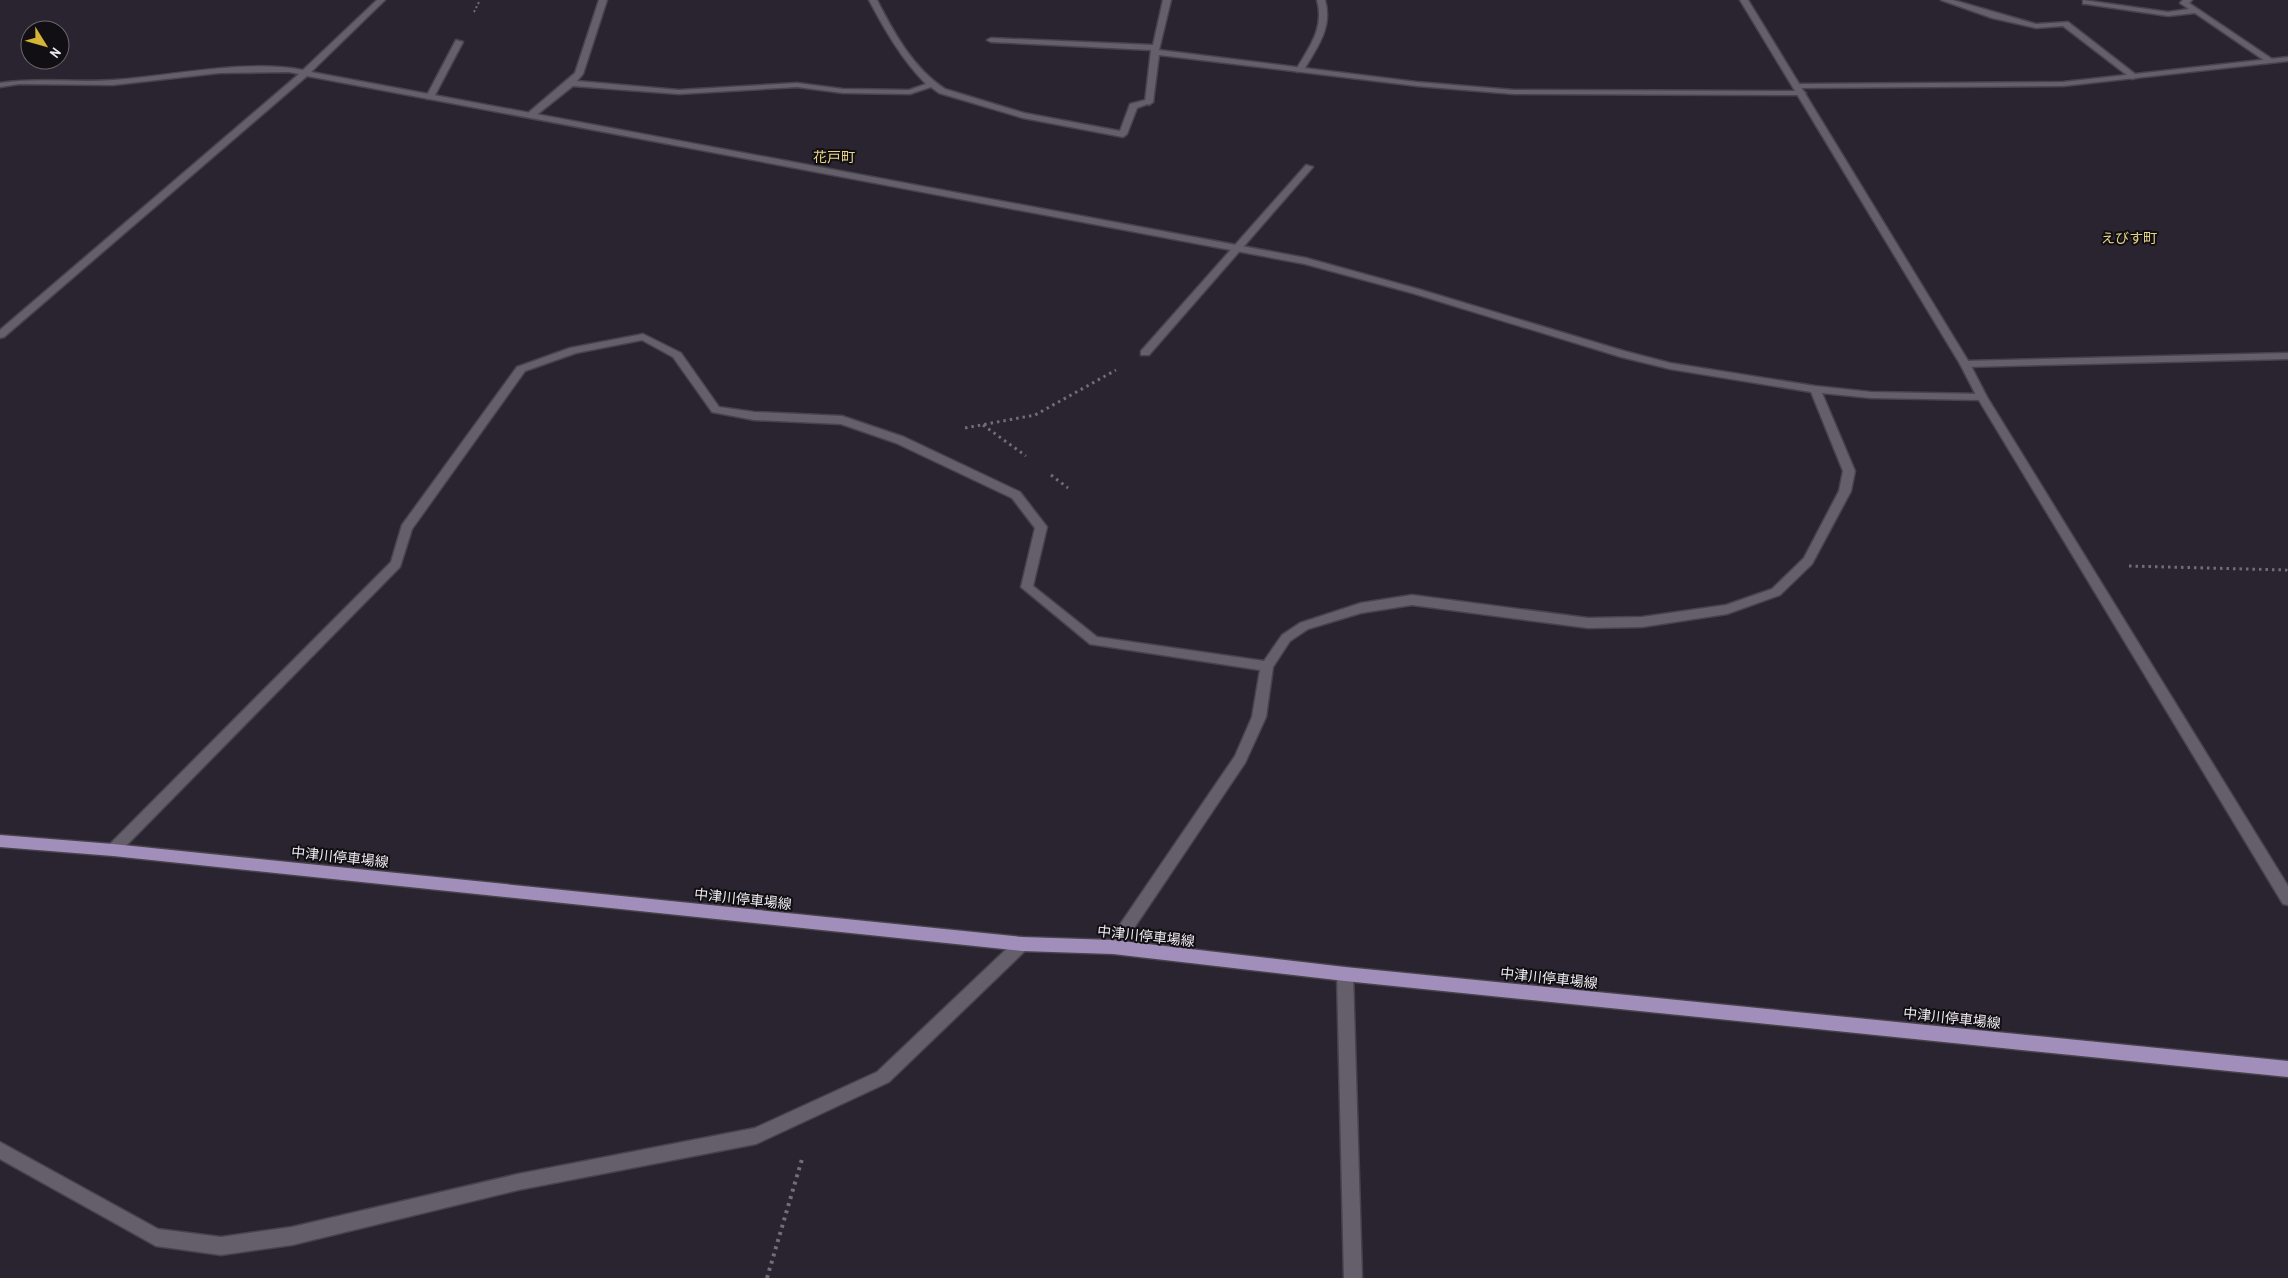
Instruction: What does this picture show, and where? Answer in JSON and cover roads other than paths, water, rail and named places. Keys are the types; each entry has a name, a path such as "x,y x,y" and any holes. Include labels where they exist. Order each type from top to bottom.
{"main road":[{"name":"中津川停車場線","path":"0,841 114,850 1022,944 1113,947 1345,974 2288,1069"}],"street":[{"path":"0,335 304,74 381,0"},
{"path":"531,115 571,83 579,74 603,0"},
{"path":"874,0 889,31 930,85 942,91 1023,115 1123,134 1133,106 1149,102 1156,50 1167,0"},
{"path":"1300,70 1325,25 1326,12 1321,0"},
{"path":"1744,0 1965,364 1982,397 2288,899"},
{"path":"1945,0 1995,16 2036,26 2065,24 2135,77"},
{"path":"2188,0 2184,3 2271,61"},
{"path":"2086,2 2168,14 2196,11"},
{"path":"991,40 1156,50 1417,84 1514,92 1800,90 2063,84 2288,59"},
{"path":"430,97 460,42"},
{"path":"0,85 19,82 113,83 219,71 289,70 1306,261 1415,291 1621,354 1670,366 1815,389 1872,395 1982,397"},
{"path":"571,83 679,92 797,85 843,90 910,92 930,85"},
{"path":"1145,353 1236,248 1309,168"},
{"path":"114,850 396,564 406,528 521,369 574,350 643,337 677,355 716,410 754,416 842,420 900,440 1016,495 1041,527 1027,587 1094,641 1267,666"},
{"path":"1965,364 2288,356"},
{"path":"1113,947 1240,758 1259,717 1267,666 1286,638 1304,626 1361,608 1412,600 1588,623 1642,622 1727,610 1776,592 1808,562 1845,490 1849,471 1815,389"},
{"path":"0,1150 156,1237 221,1246 292,1236 518,1182 756,1136 884,1077 1022,944"},
{"path":"1345,974 1353,1278"}],"district":[{"name":"花戸町","path":"834,157"},
{"name":"えびす町","path":"2129,238"}]}
